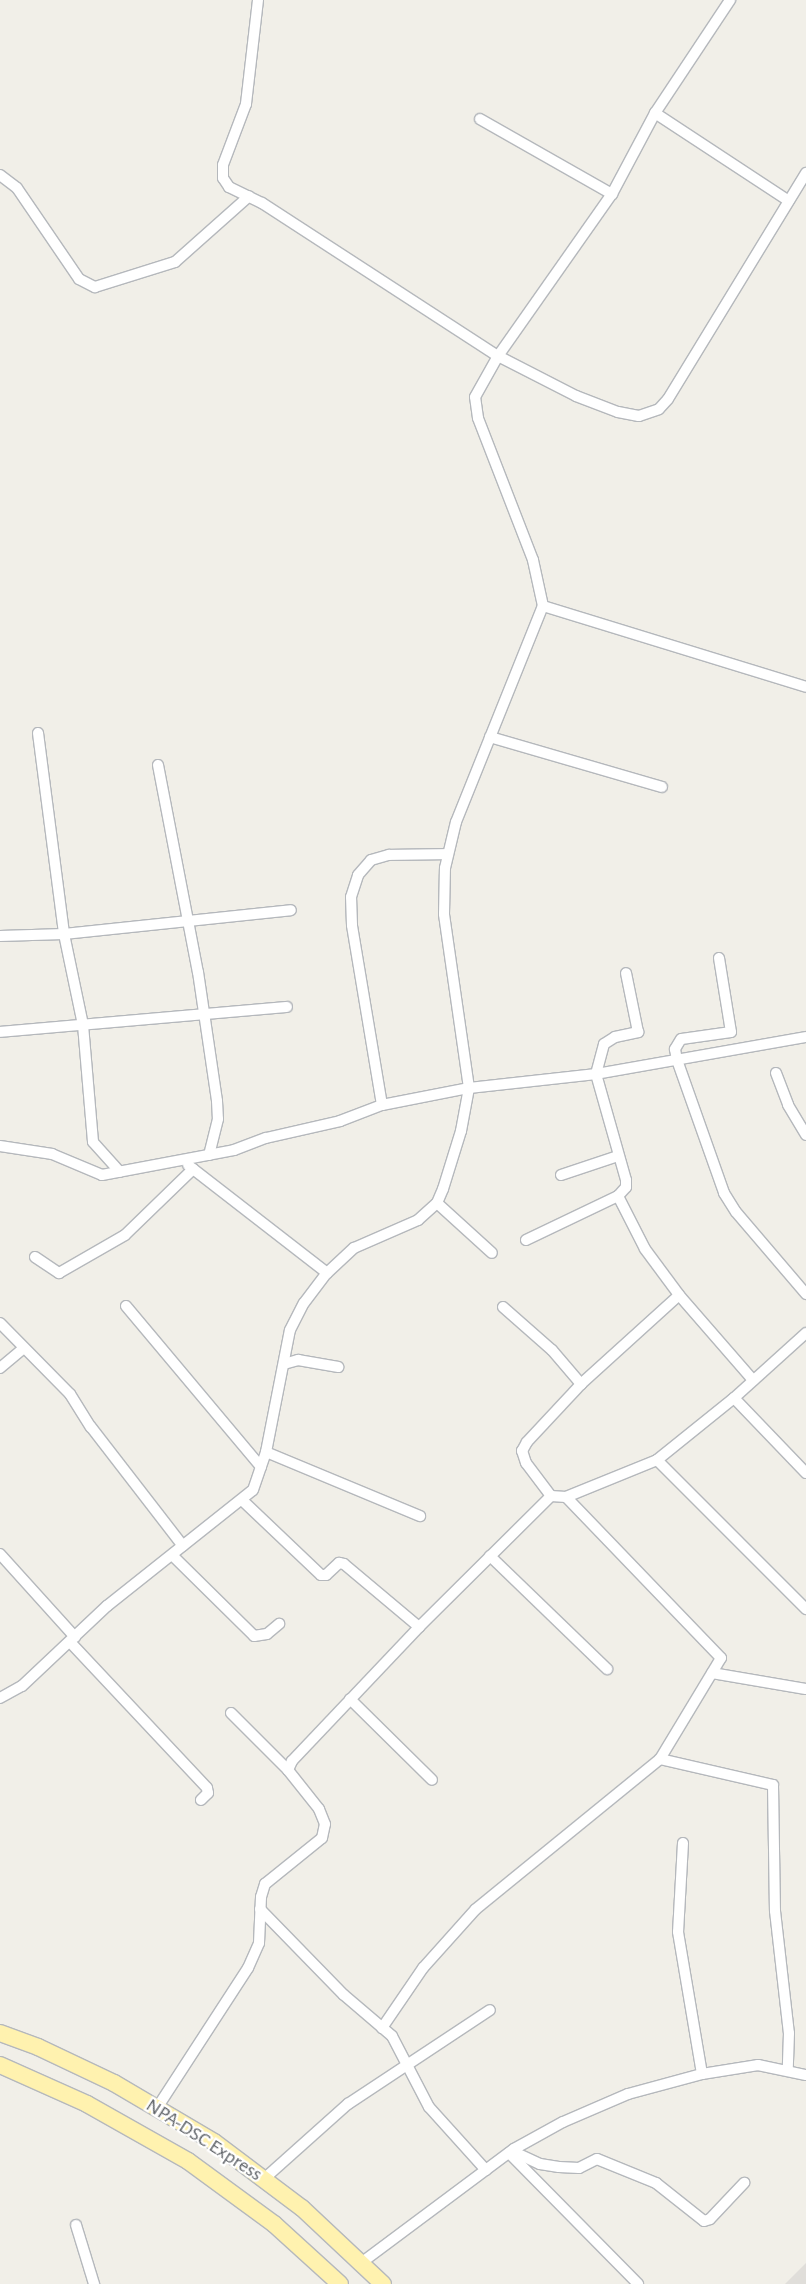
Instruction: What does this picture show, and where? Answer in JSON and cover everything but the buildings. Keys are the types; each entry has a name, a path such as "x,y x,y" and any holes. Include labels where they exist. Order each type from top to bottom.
{"main road":[{"name":"NPA-DSC Express","path":"0,2033 38,2047 97,2075 214,2142 302,2208 383,2284"},
{"path":"0,2065 87,2104 188,2161 274,2224 340,2284"}],"street":[{"path":"258,0 246,104 223,165 223,178 229,187 249,196 498,356 576,396 618,412 639,416 659,409 668,399 806,173"},
{"path":"0,1698 22,1686 107,1606 173,1556 253,1490 266,1452 271,1411 284,1364 290,1330 304,1303 328,1273 354,1248 418,1220 436,1203 453,1160 469,1088 444,914 448,854 456,822 543,606 533,560 478,418 475,397 498,356 612,194 655,113 730,0"},
{"path":"655,113 790,201"},
{"path":"480,119 612,194"},
{"path":"0,175 17,188 79,279 95,287 174,262 249,196"},
{"path":"543,606 806,687"},
{"path":"38,733 64,934 83,1025 93,1142 120,1172"},
{"path":"490,737 662,787"},
{"path":"158,765 188,921 218,1119 208,1155"},
{"path":"382,1105 352,925 351,897 358,875 371,860 389,855 448,854"},
{"path":"0,936 64,934 291,910"},
{"path":"719,958 731,1032 681,1039 675,1048 677,1060 724,1193 736,1212 806,1294"},
{"path":"526,1240 618,1196 626,1187 596,1074 604,1044 615,1037 638,1032 626,973"},
{"path":"0,1032 287,1007"},
{"path":"0,1146 52,1154 102,1175 234,1150 266,1138 340,1121 382,1105 469,1088 596,1074 806,1037"},
{"path":"776,1073 788,1106 806,1135"},
{"path":"561,1175 618,1156"},
{"path":"183,1160 328,1273"},
{"path":"35,1257 59,1273 125,1235 193,1168"},
{"path":"618,1196 645,1249 679,1295 753,1380"},
{"path":"436,1203 492,1253"},
{"path":"550,1496 526,1463 522,1451 581,1384 679,1295"},
{"path":"126,1306 261,1467"},
{"path":"503,1307 552,1350 581,1384"},
{"path":"0,1323 70,1394 91,1427 183,1546"},
{"path":"288,1770 292,1761 350,1699 550,1496 566,1497 657,1460 734,1398 805,1337"},
{"path":"0,1368 23,1348"},
{"path":"284,1364 298,1360 338,1368"},
{"path":"734,1398 806,1473"},
{"path":"266,1452 420,1516"},
{"path":"657,1460 806,1609"},
{"path":"382,2028 423,1968 476,1909 660,1758 721,1658 715,1648 566,1497"},
{"path":"242,1500 320,1575 326,1575 339,1563 344,1564 419,1627"},
{"path":"0,1554 73,1640 207,1788 208,1793 201,1800"},
{"path":"173,1556 254,1636 267,1634 279,1624"},
{"path":"490,1556 607,1669"},
{"path":"712,1673 806,1689"},
{"path":"350,1699 432,1780"},
{"path":"157,2108 248,1968 259,1943 260,1909 265,1884 322,1838 325,1824 319,1809 288,1770 231,1712"},
{"path":"660,1758 773,1785 775,1912 789,2033 788,2069"},
{"path":"683,1843 678,1932 702,2074"},
{"path":"260,1909 344,1995 392,2036 409,2064 430,2107 486,2170"},
{"path":"264,2179 348,2104 490,2010"},
{"path":"362,2263 510,2152 562,2122 628,2094 702,2074 758,2065 788,2069 806,2075"},
{"path":"510,2152 540,2164 559,2167 580,2168 596,2159 656,2183 704,2221 710,2219 744,2183"},
{"path":"510,2152 638,2284"},
{"path":"76,2225 94,2284"}],"shaded area":[{"path":"806,2263 806,2284 785,2284"}]}
